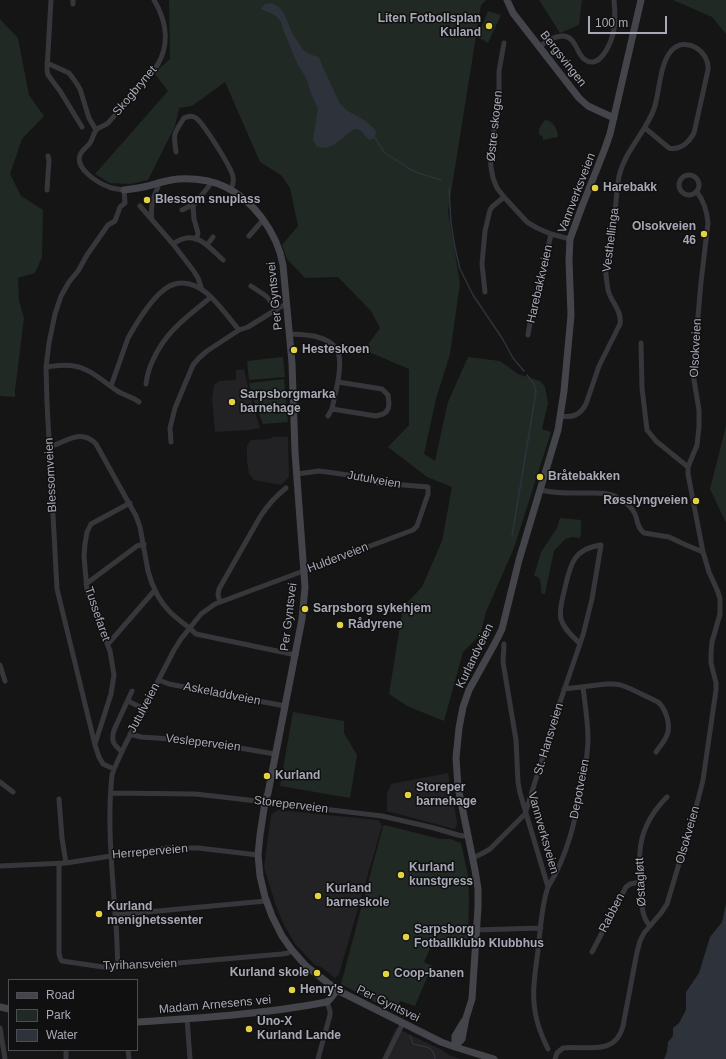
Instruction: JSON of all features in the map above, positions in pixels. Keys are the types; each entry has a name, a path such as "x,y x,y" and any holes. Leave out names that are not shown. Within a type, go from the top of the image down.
{"street":[{"path":"51,0 48,75 60,91 82,127"},
{"name":"Skogbrynet","path":"124,190 110,188 91,177 80,166 79,160 80,155 92,140 96,130 108,123 158,63 165,46 166,33 162,14 154,0"},
{"name":"Bergsvingen","path":"507,0 513,13 581,101 588,106 614,118"},
{"path":"539,47 553,38 564,36 573,41 581,56 586,61 592,62 600,59 604,54 613,34 615,20 614,0"},
{"name":"Vannverksveien","path":"540,490 561,416 571,315 569,260 570,239 604,151 614,118 641,0"},
{"name":"Østre skogen","path":"504,43 499,70 499,103 490,153 493,178 497,188 527,222 551,234 570,239"},
{"name":"Vesthellinga","path":"561,416 575,416 584,409 601,361 620,324 620,313 608,288 606,267 620,175 625,158 645,128 654,108 665,60 675,48 681,45 693,46 706,57 709,65 694,133 690,140 684,145 672,149 645,128"},
{"path":"48,63 69,72 80,89 89,118 96,130"},
{"path":"176,152 173,138 174,134 186,116 197,118 230,168 233,177 231,189"},
{"path":"46,190 49,160 48,156"},
{"name":"Per Gyntsvei","path":"124,190 148,186 164,181 187,179 214,183 231,189 244,197 263,220 276,241 282,256 290,334 295,452 305,587 304,605 296,655 265,802 258,855 260,876 266,901 277,927 292,950 306,966 336,990 455,1047 494,1059"},
{"path":"182,210 194,204 209,186"},
{"path":"152,221 151,213 153,201 158,187"},
{"name":"Blessomveien","path":"114,769 104,764 99,757 95,745 75,668 57,589 46,367 52,328 61,296 108,225 115,221 120,207 125,203 124,190"},
{"name":"Olsokveien","path":"555,1059 557,1053 563,1048 604,1047 614,1042 619,1037 623,1026 638,948 644,933 667,904 703,780 716,698 716,686 710,653 719,618 720,604 718,592 709,572 703,552 688,474 688,467 697,445 699,427 693,374 708,223 708,217 703,202 697,192"},
{"path":"485,292 482,264 490,210 504,197"},
{"path":"194,204 194,219 198,233 195,239"},
{"path":"140,206 173,244 198,278 202,290"},
{"path":"249,236 263,220"},
{"name":"Harebakkveien","path":"528,335 532,311 551,234"},
{"path":"207,245 213,237"},
{"path":"173,244 185,238 201,240 223,260"},
{"path":"111,386 132,332 156,297 166,288 176,283 187,283 202,290 210,296 239,330"},
{"path":"251,286 266,296 277,309"},
{"path":"146,384 150,366 166,337 177,325 210,296"},
{"path":"171,442 170,428 175,408 193,365 207,351 239,330 248,327 277,309 287,305"},
{"path":"290,334 320,337 334,345 338,353 338,382 332,408 328,416"},
{"path":"641,343 642,388 647,430 656,441 688,467"},
{"path":"46,367 80,367 122,394 139,402"},
{"path":"332,408 376,416 383,414 389,406 388,395 382,389 338,382"},
{"path":"49,447 65,440 84,436 91,439 96,444 130,503 138,520 144,544 148,571 155,590 167,609 196,634 296,655"},
{"name":"Jutulveien","path":"297,474 319,471 348,475 379,483 428,487"},
{"name":"Hulderveien","path":"220,602 413,530 419,521 428,494 428,487"},
{"path":"220,602 218,595 219,589 260,517 278,494 286,488"},
{"path":"540,490 558,493 604,493 615,496 625,502 634,512 639,528 642,531 669,537 686,546 703,552"},
{"name":"Kurlandveien","path":"455,1047 455,1036 466,1018 470,1008 473,992 478,889 458,788 456,749 459,728 463,707 469,690 502,629 528,526 540,490"},
{"name":"Tussefaret","path":"95,745 112,694 113,664 108,644 89,598 86,584 84,556 87,532 94,522 130,503"},
{"path":"86,584 137,546 144,544"},
{"name":"St. Hansveien","path":"473,858 490,849 525,814 564,689 580,644 592,599 601,545 586,548 574,560 568,574 561,607 561,619 566,630 580,644"},
{"path":"108,644 155,590"},
{"name":"Jutulveien","path":"118,968 116,915 109,824 112,775 130,734 174,650 197,618 205,610 220,602"},
{"name":"Vannverksveien","path":"504,644 503,662 516,740 518,782 525,814 538,850 548,887 541,928 534,989 534,1005 537,1024 548,1049"},
{"path":"0,665 5,681"},
{"name":"Askeladdveien","path":"159,680 169,684 285,706"},
{"path":"564,689 610,683 621,685 661,705 666,713 668,732 666,738 656,752"},
{"name":"Depotveien","path":"548,887 559,866 568,842 578,804 586,762 588,732 583,687"},
{"path":"122,752 113,742 113,736 132,691"},
{"path":"128,702 144,708"},
{"name":"Vesleperveien","path":"130,734 141,737 198,741 275,754"},
{"path":"0,782 12,792"},
{"name":"Storeperveien","path":"111,793 194,794 265,802 382,816 458,835 468,835"},
{"name":"Østagløtt","path":"650,926 643,915 638,858 643,834 648,821 655,810 668,797"},
{"path":"59,799 62,838 66,863"},
{"name":"Herreperveien","path":"0,866 59,864 167,848 217,850 258,855"},
{"name":"Tyrihansveien","path":"59,864 59,950 61,960 77,964 118,968 282,954 292,950"},
{"name":"Rabben","path":"592,952 626,887 630,884 640,882"},
{"path":"116,915 266,901"},
{"path":"476,930 541,928"},
{"path":"318,1059 330,1016 327,1002 336,990"},
{"name":"Madam Arnesens vei","path":"138,1022 259,1013 327,1002"},
{"path":"187,1018 190,1059"},
{"path":"385,1059 403,1023"},
{"path":"0,1028 5,1059"}],"shaded area":[{"name":"Sarpsborgmarka barnehage","path":"244,369 260,428 215,432 212,399 214,385 219,381 236,380 236,370"},
{"path":"273,437 288,437 289,477 281,485 254,480 249,474 247,446 251,440 270,439"},
{"path":"448,773 457,822 456,828 454,829 387,811 387,794 391,784"},
{"name":"Kurland barneskole","path":"278,810 378,820 382,826 339,974 335,978 321,967 315,965 295,944 283,923 275,903 264,867 271,815"},
{"path":"396,1028 442,1050 449,1055 460,1059 382,1059"}],"green space":[{"path":"169,0 486,0 481,5 448,211 460,283 450,354 436,399 424,454 435,461 448,402 468,357 500,361 518,374 540,381 545,387 548,403 542,429 551,432 514,548 486,612 480,635 463,652 444,721 407,706 389,694 403,607 422,587 442,541 452,487 427,477 388,447 409,425 409,369 364,350 380,328 371,311 338,277 305,278 287,259 282,245 298,226 290,188 281,175 260,162 225,82 192,106 179,108 175,126 148,180 130,184 110,183 95,174 168,91 154,73 170,59"},
{"path":"539,0 582,0 579,25 560,33"},
{"path":"673,0 726,0 726,34 712,17"},
{"name":"Liten Fotbollsplan Kuland","path":"488,11 501,15 488,43 477,37"},
{"path":"0,19 18,38 29,95 44,116 22,139 10,174 21,196 43,210 42,257 35,273 18,278 19,301 24,318 15,397 0,396"},
{"path":"545,120 548,120 554,126 558,137 543,140 543,137 539,134 539,130 540,126"},
{"path":"283,357 285,377 249,380 247,361"},
{"path":"284,379 288,422 263,424 252,396 249,383"},
{"path":"726,426 726,523 710,489"},
{"path":"560,518 581,520 581,534 580,538 573,537 565,539 554,551 545,594 542,594 539,579 538,577 534,576 541,552 557,528"},
{"path":"293,712 344,721 344,733 357,755 350,798 280,786"},
{"path":"385,825 440,839 450,839 461,843 468,875 468,940 463,947 434,940 424,962 432,966 415,1006 400,1001 395,1013 341,984 383,826"}],"water":[{"path":"271,3 279,7 284,13 292,33 303,50 309,54 319,57 339,102 346,110 366,121 376,131 375,138 369,140 360,130 354,129 332,146 325,148 317,147 313,140 318,108 307,80 297,63 281,22 276,16 261,9 265,4"},
{"path":"726,904 726,1059 664,1059 667,1052 668,1042 673,1036 673,1028 679,1023 686,1010 686,992 699,973 710,937 722,922"}],"waterway":[{"path":"375,138 384,152 408,168 418,173 441,180"},
{"path":"449,188 451,223 460,269 473,295 502,338 513,358 524,371"},
{"path":"512,536 536,392 534,384 527,375"},
{"path":"410,1036 413,1044 430,1049 434,1054 435,1059"}],"place":[{"name":"Liten Fotbollsplan Kuland","path":"489,26"},
{"name":"Harebakk","path":"595,188"},
{"name":"Blessom snuplass","path":"147,200"},
{"name":"Olsokveien 46","path":"704,234"},
{"name":"Hesteskoen","path":"294,350"},
{"name":"Sarpsborgmarka barnehage","path":"232,402"},
{"name":"Bråtebakken","path":"540,477"},
{"name":"Røsslyngveien","path":"696,501"},
{"name":"Sarpsborg sykehjem","path":"305,609"},
{"name":"Rådyrene","path":"340,625"},
{"name":"Kurland","path":"267,776"},
{"name":"Storeper barnehage","path":"408,795"},
{"name":"Kurland kunstgress","path":"401,875"},
{"name":"Kurland barneskole","path":"318,896"},
{"name":"Kurland menighetssenter","path":"99,914"},
{"name":"Sarpsborg Fotballklubb Klubbhus","path":"406,937"},
{"name":"Kurland skole","path":"317,973"},
{"name":"Coop-banen","path":"386,974"},
{"name":"Henry's","path":"292,990"},
{"name":"Uno-X Kurland Lande","path":"249,1029"}]}
